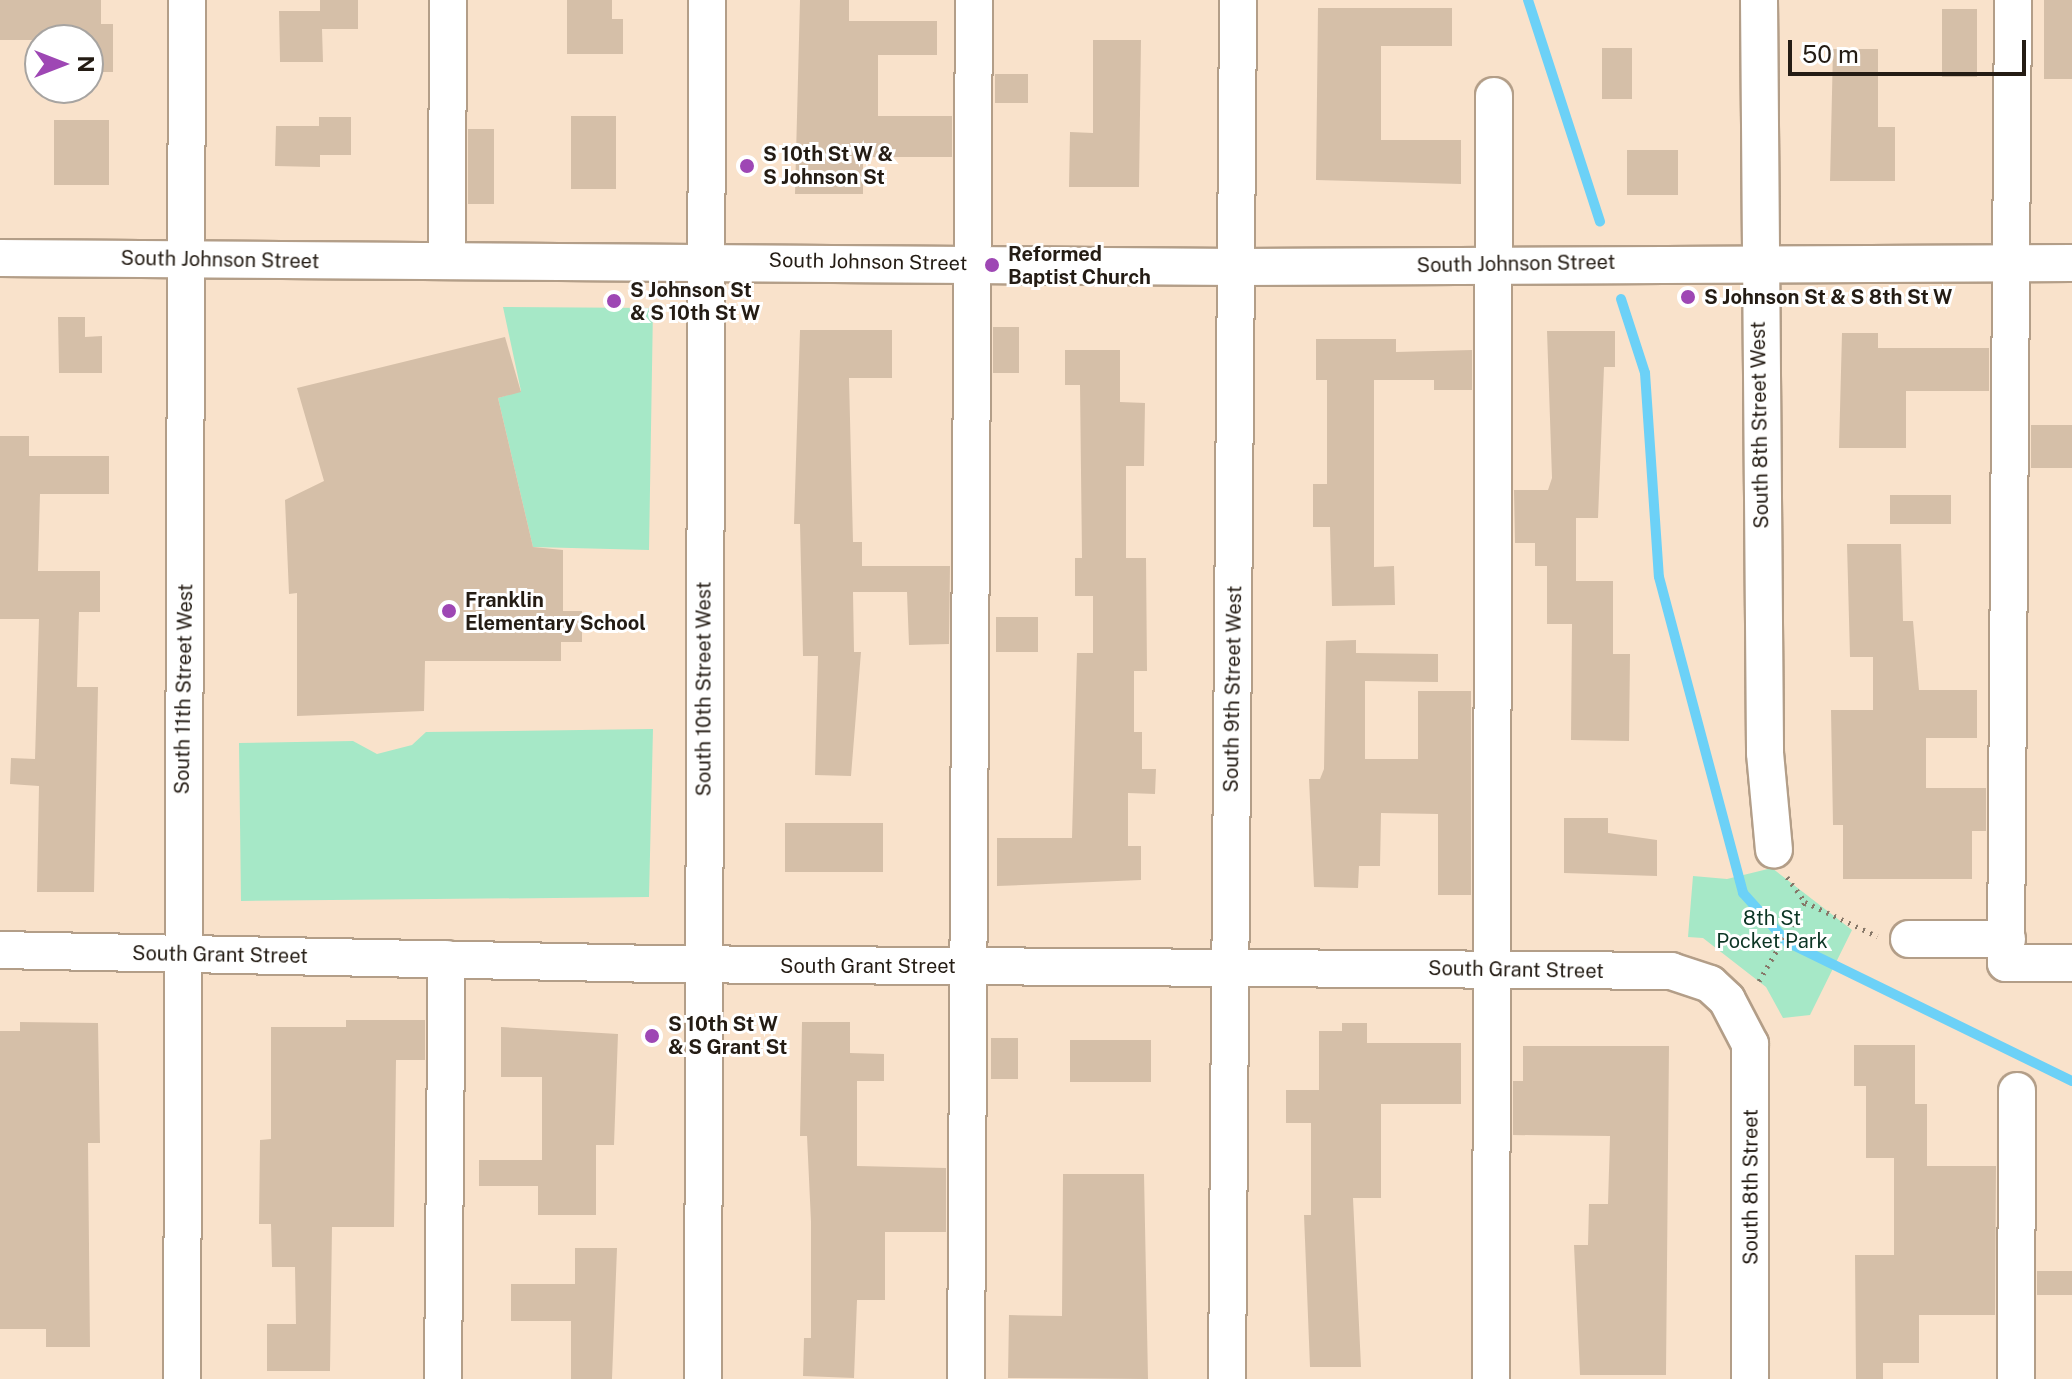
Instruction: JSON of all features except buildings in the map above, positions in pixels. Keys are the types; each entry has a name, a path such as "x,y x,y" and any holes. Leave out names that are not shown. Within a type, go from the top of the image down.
{"street":[{"name":"South 11th Street West","path":"182,1379 187,0"},
{"path":"447,261 448,0"},
{"name":"South 10th Street West","path":"703,1379 707,0"},
{"path":"966,1379 974,0"},
{"name":"South 9th Street West","path":"1227,1379 1238,0"},
{"name":"South 8th Street West","path":"1759,0 1757,262 1765,753 1774,850"},
{"path":"2006,951 2014,264 2013,0"},
{"path":"1491,1379 1497,264 1494,96"},
{"name":"South Johnson Street","path":"0,258 188,262 705,259 1238,267 1757,262 2072,263"},
{"path":"1909,939 2072,963"},
{"name":"South Grant Street","path":"0,950 703,964 1671,971 1710,984 1727,1000"},
{"path":"443,1379 447,959"},
{"name":"South 8th Street","path":"1727,1000 1750,1044 1750,1379"},
{"path":"2016,1379 2017,1091"}],"path":[{"path":"1774,850 1805,902 1883,939 1909,939"},
{"path":"1759,981 1805,902"}],"green space":[{"path":"503,307 653,308 649,550 533,547 498,398 521,391"},
{"path":"653,729 649,897 241,901 239,743 353,741 377,754 412,745 426,732"},
{"name":"8th St Pocket Park","path":"1772,868 1852,930 1810,1015 1783,1018 1766,987 1703,938 1688,937 1693,876 1727,879"}],"waterway":[{"path":"1528,0 1600,222"},
{"path":"1621,299 1645,373 1659,577 1743,893 1787,942 2072,1081"}],"place":[{"name":"S 10th St W & S Johnson St","path":"747,166"},
{"name":"Reformed Baptist Church","path":"992,265"},
{"name":"S Johnson St & S 8th St W","path":"1688,297"},
{"name":"S Johnson St & S 10th St W","path":"614,301"},
{"name":"Franklin Elementary School","path":"449,611"},
{"name":"S 10th St W & S Grant St","path":"652,1036"}]}
